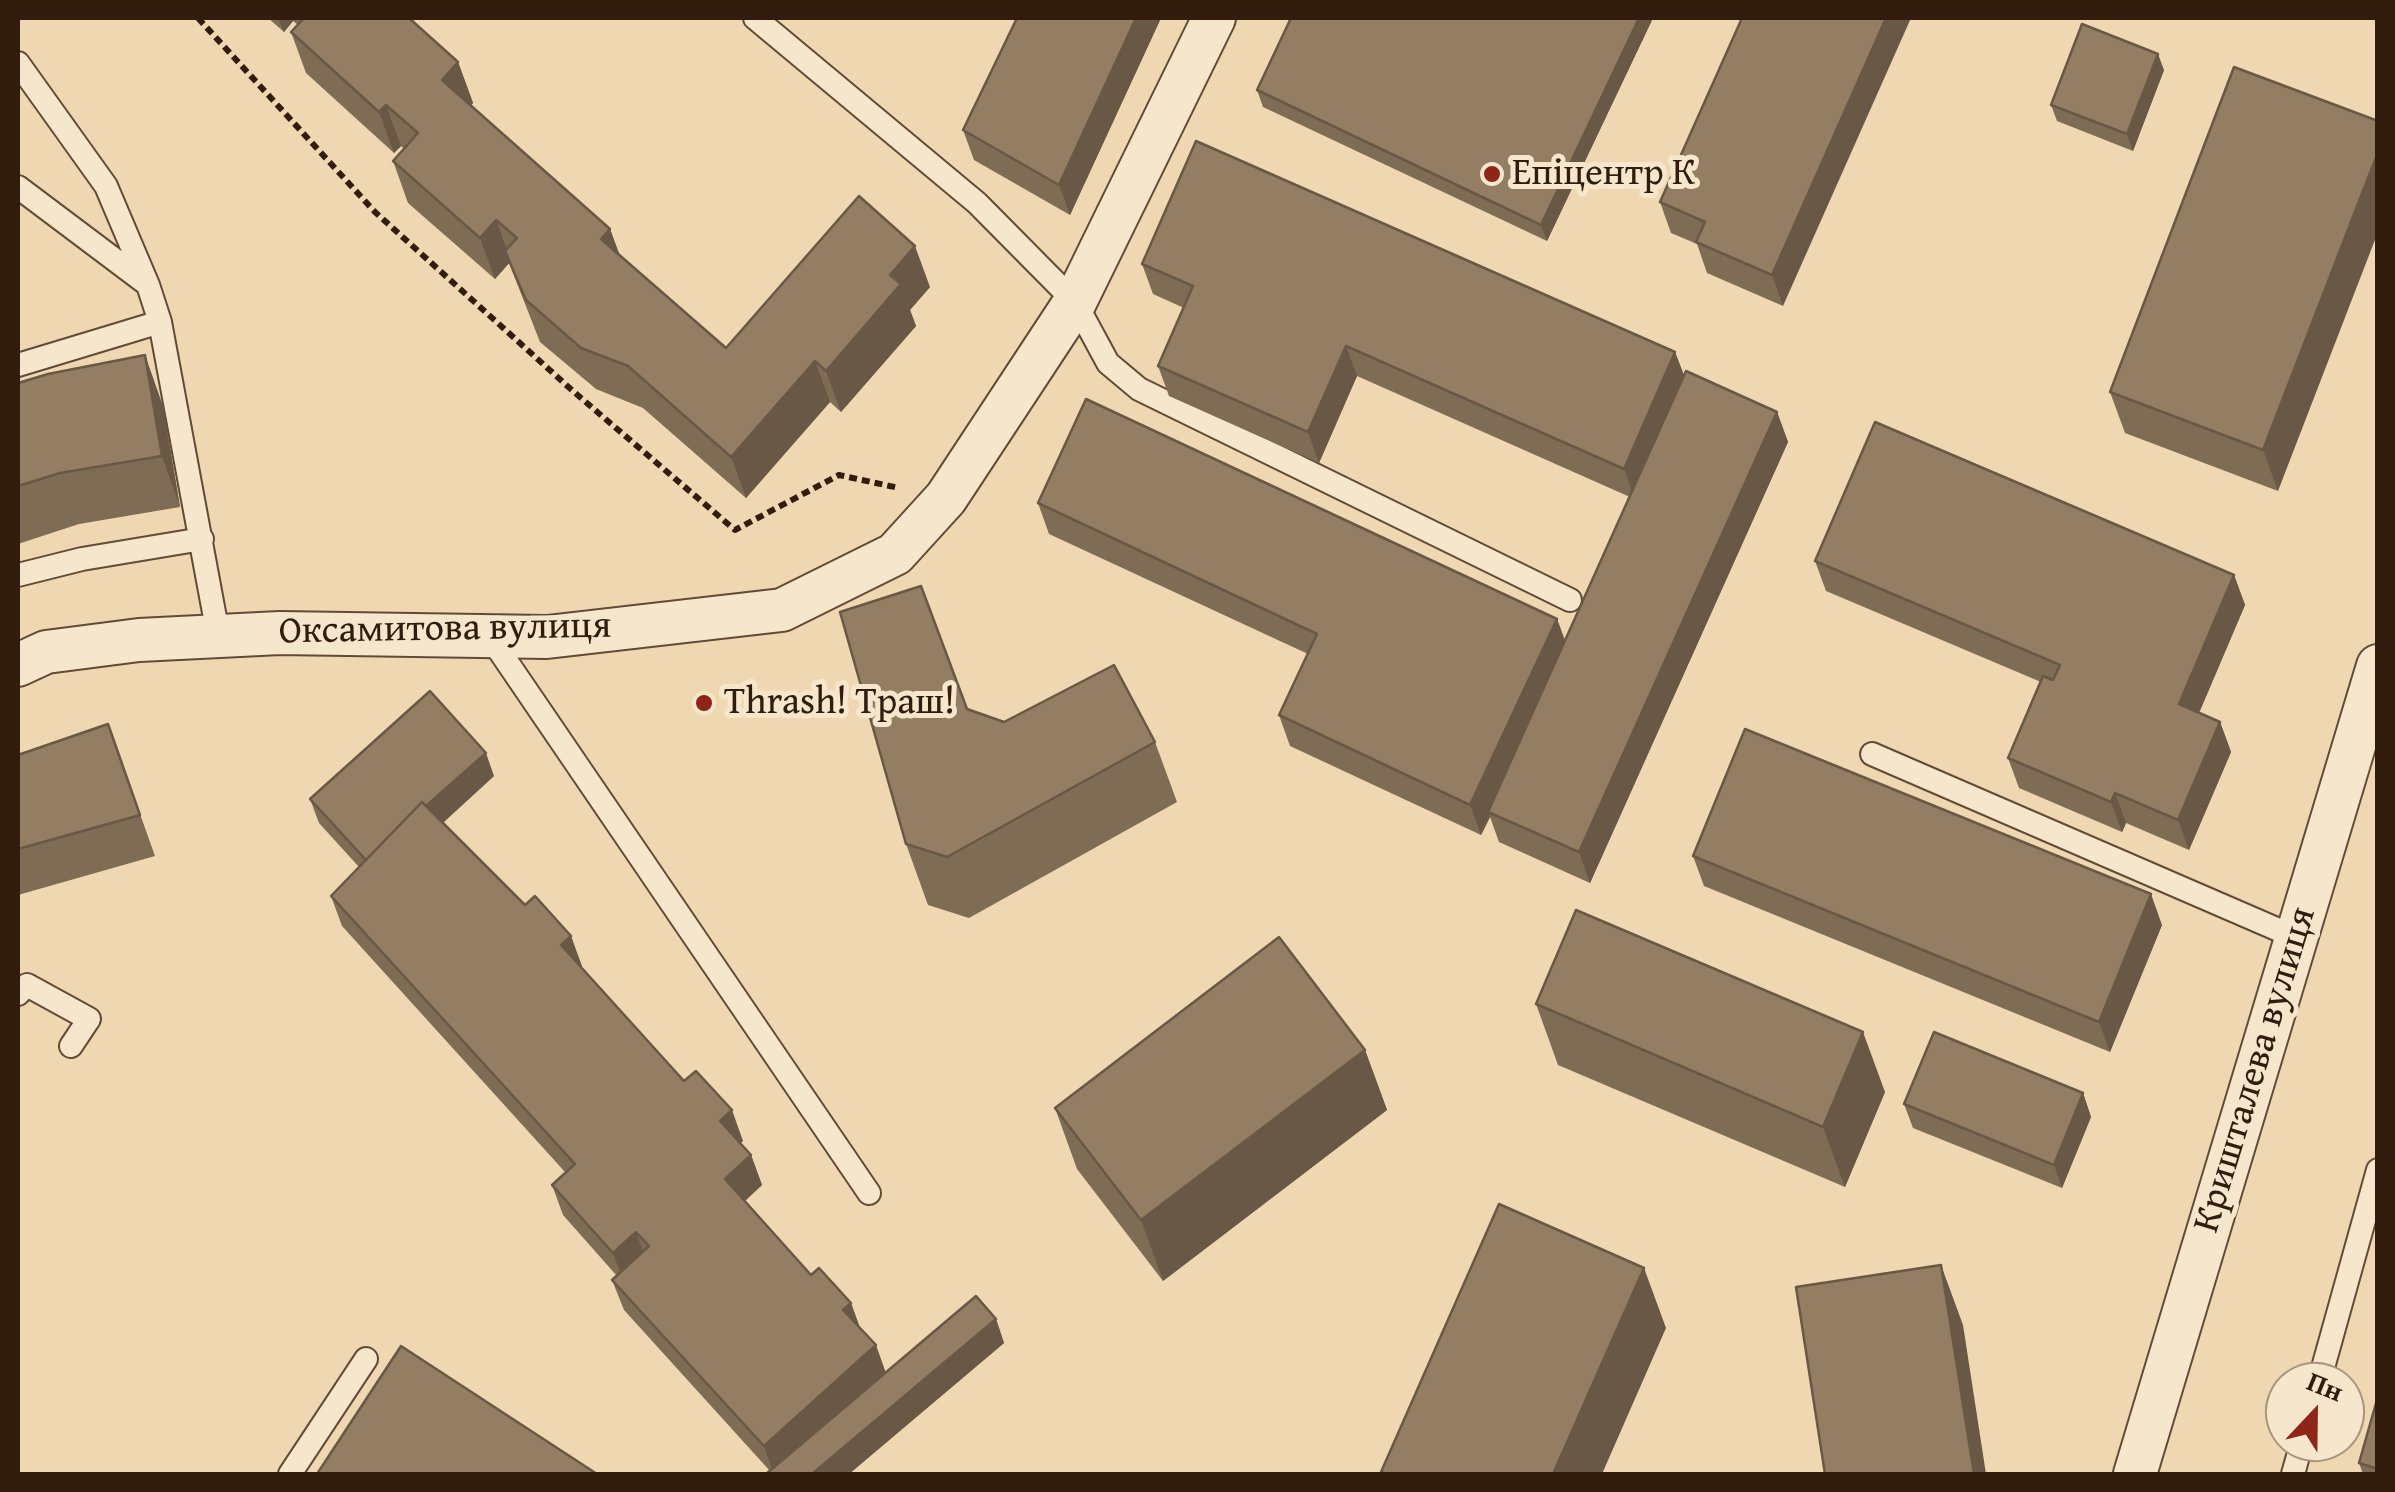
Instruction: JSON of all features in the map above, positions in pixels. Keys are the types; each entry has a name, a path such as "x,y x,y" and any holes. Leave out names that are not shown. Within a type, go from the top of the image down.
{"street":[{"name":"Оксамитова вулиця","path":"18,665 46,652 218,634 547,637 782,610 894,554 946,498 1075,302 1214,18"},
{"name":"Кришталева вулиця","path":"2135,1474 2376,678"}],"lane":[{"path":"755,18 977,202 1075,302 1108,364 1139,389 1570,600"},
{"path":"18,63 106,186 148,285 160,322 218,634"},
{"path":"18,186 148,285"},
{"path":"18,366 160,322"},
{"path":"18,576 82,559 202,540"},
{"path":"490,637 869,1194"},
{"path":"1872,754 2296,937"},
{"path":"18,994 26,984 89,1019 71,1046"},
{"path":"2325,1362 2378,1170"},
{"path":"290,1474 366,1359"}],"path":[{"path":"198,18 375,212 574,392 735,530 839,474 946,498"}],"building":[{"path":"304,18 409,18 458,62 442,80 610,229 601,239 726,348 859,196 915,246 890,275 901,284 826,371 815,361 731,457 628,366 581,348 526,300 505,251 517,238 496,220 480,238 393,161 418,133 386,105 379,112 291,32"},
{"path":"1017,18 1136,18 1059,185 963,130"},
{"name":"Епіцентр К","path":"1291,18 1639,18 1541,225 1257,90"},
{"path":"1742,18 1886,18 1772,275 1696,242 1705,222 1660,202"},
{"path":"2082,24 2158,54 2127,134 2051,105"},
{"path":"2234,67 2378,121 2378,152 2263,450 2110,392"},
{"path":"1196,141 1675,352 1624,469 1346,346 1308,432 1158,366 1193,286 1142,264"},
{"path":"145,355 162,456 60,473 18,486 18,383"},
{"path":"1686,371 1777,412 1579,852 1488,812"},
{"path":"1086,399 1557,619 1470,805 1279,715 1317,634 1038,503"},
{"path":"1875,422 2234,575 2179,704 2220,722 2178,820 2115,793 2111,802 2008,758 2043,676 2053,680 2060,665 1815,561"},
{"path":"921,586 967,709 1004,722 1114,665 1155,742 947,857 906,844 840,612"},
{"path":"430,691 486,753 426,806 422,802 366,860 310,799"},
{"path":"108,724 140,815 18,849 18,755"},
{"path":"1745,729 2151,894 2099,1022 1693,856"},
{"path":"422,802 525,905 535,896 571,936 561,945 684,1081 696,1071 732,1110 720,1121 751,1155 725,1179 811,1275 819,1268 851,1303 843,1310 876,1345 764,1446 612,1280 649,1246 636,1232 613,1253 552,1185 575,1164 331,896"},
{"path":"1576,910 1863,1032 1823,1127 1536,1004"},
{"path":"1279,937 1365,1050 1141,1220 1055,1108"},
{"path":"1934,1032 2083,1093 2054,1165 1904,1104"},
{"path":"1499,1204 1644,1268 1553,1474 1381,1472"},
{"path":"1941,1265 1974,1474 1825,1474 1796,1287"},
{"path":"976,1296 996,1319 812,1474 766,1474"},
{"path":"401,1346 597,1474 317,1474"},
{"path":"2378,1396 2378,1469 2359,1463 2365,1462 2365,1442"}],"place":[{"name":"Епіцентр К","path":"1492,174"},
{"name":"Thrash! Траш!","path":"704,703"}]}
